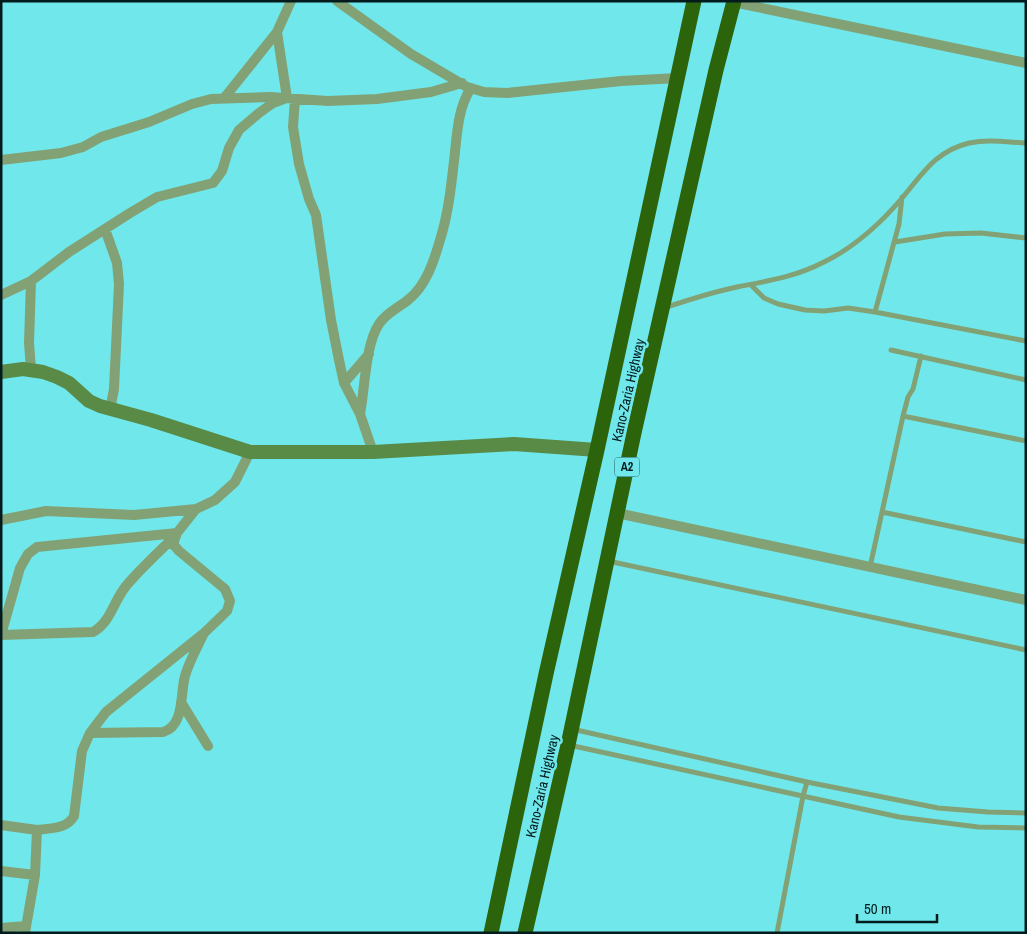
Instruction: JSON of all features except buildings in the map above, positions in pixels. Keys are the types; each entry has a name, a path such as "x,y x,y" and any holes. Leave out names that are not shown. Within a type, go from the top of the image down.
{"highway":[{"name":"Kano-Zaria Highway","path":"492,933 546,674 597,450 694,1"},
{"name":"Kano-Zaria Highway","path":"525,933 572,729 617,513 716,70 733,2"}],"street":[{"path":"225,97 277,32 291,1"},
{"path":"337,1 411,54 467,86 484,92 507,93 621,81 678,78"},
{"path":"733,2 1026,63"},
{"path":"277,32 291,99 299,164 309,199 316,215 331,320 344,382 360,414 373,452"},
{"path":"1,160 61,153 83,147 101,137 149,122 211,98 328,101 377,99 467,86"},
{"path":"360,414 374,334 379,324 387,315 410,299 426,278 431,266 445,220 457,131 467,86"},
{"path":"1,295 30,281 69,252 130,212 157,197 213,183 222,172 229,148 240,130 258,113 274,104 291,99"},
{"path":"105,229 117,263 119,284 114,388 110,410"},
{"path":"30,281 29,343 31,369"},
{"path":"344,382 356,366 369,354"},
{"path":"1,372 15,369 31,369 57,377 69,383 89,401 110,410 151,420 250,452 373,452 514,444 597,450"},
{"path":"1,520 46,511 134,515 196,509 215,500 235,482 250,452"},
{"path":"178,533 37,547 28,554 20,568 1,635 92,632 101,627 127,586 178,533 196,509"},
{"path":"617,513 1026,600"},
{"path":"1,825 37,830 65,826 70,822 74,816 82,751 90,734 106,712 203,634 227,611 230,601 225,589 179,551 174,544 178,533"},
{"path":"90,734 169,730 176,723 179,716 186,674 203,634"},
{"path":"181,702 208,746"},
{"path":"1,928 25,929 35,875 37,830"},
{"path":"1,872 35,875"}],"lane":[{"path":"664,308 736,287 789,277 824,262 856,244 902,197 920,174 945,152 969,143 992,140 1026,143"},
{"path":"876,312 900,224 902,197"},
{"path":"894,242 945,234 981,233 1026,238"},
{"path":"751,285 764,298 778,304 805,310 824,311 848,308 1026,341"},
{"path":"891,350 1026,380"},
{"path":"870,567 903,416 908,397 913,389 921,356"},
{"path":"903,416 1026,441"},
{"path":"882,512 1026,542"},
{"path":"607,561 1026,650"},
{"path":"572,729 807,782 938,808 980,812 1026,813"},
{"path":"568,745 920,820 978,827 1026,828"},
{"path":"777,933 807,782"}]}
